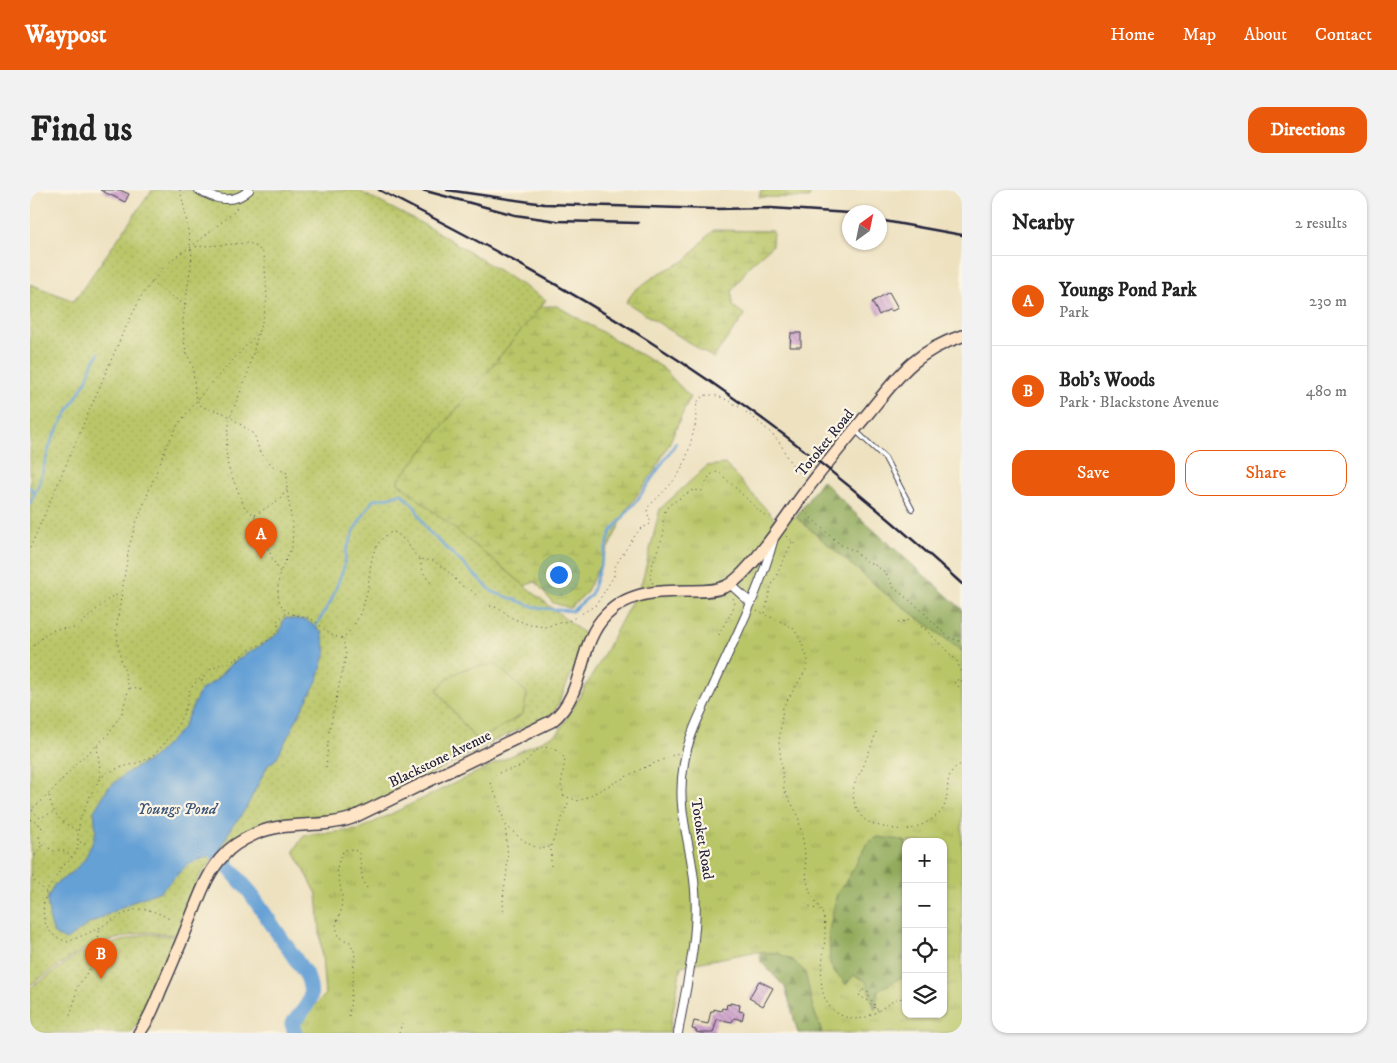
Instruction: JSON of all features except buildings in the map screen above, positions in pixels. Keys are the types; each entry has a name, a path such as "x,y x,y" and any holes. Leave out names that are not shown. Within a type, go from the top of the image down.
{"main road":[{"name":"Totoket Road","path":"777,530 809,486 897,378 915,360 938,345 962,336"},
{"path":"726,586 746,570 777,530"},
{"name":"Blackstone Avenue","path":"139,1033 158,997 199,898 221,858 242,840 269,829 285,826 337,823 352,818 540,727 559,715 568,704 574,692 592,638 601,620 612,608 626,600 644,594 666,591 703,591 726,586"}],"street":[{"path":"199,190 217,199 238,198 249,190"},
{"name":"Totoket Road","path":"678,1033 696,906 695,888 684,832 680,792 684,760 699,717 753,606 777,530"},
{"path":"726,586 753,606"}],"lane":[{"path":"854,430 886,458 912,509"}],"path":[{"path":"180,190 186,211 192,257 183,320 184,340 186,352 193,367 197,400 207,409 222,412 254,434 260,452 274,467 287,473 287,490 293,529 292,547 280,572 278,594 280,602 287,611 315,622 332,636 342,638 348,634 359,614 368,589 372,556 378,545 392,532 398,533 416,556 434,561 451,574 460,585 471,590 486,605 499,608 512,618 530,625 546,627 571,620 596,605 614,576 614,570 632,540 639,530 646,528 650,523 647,512 648,507 670,485 682,468 695,428 696,404 700,398 708,395 717,395 732,403 765,426 781,444 792,464 809,486"},
{"path":"30,548 134,309 152,282 176,256 191,247 233,213 238,206 238,198"},
{"path":"191,247 248,244 254,245 264,254 267,297 264,316 248,373 230,417 226,449 228,467 245,508 254,515 280,572"},
{"path":"152,282 185,305"},
{"path":"53,812 40,818 31,810 107,736 122,713 130,688 116,642 120,596 129,547 167,445 179,423 197,400 258,333"},
{"path":"658,586 651,582 650,575 657,548 664,533 662,518 668,505 694,490 702,491 710,475 716,472 727,478 777,530 800,550"},
{"path":"254,515 280,500 287,490"},
{"path":"796,504 841,544 886,573 893,587 920,609 944,634 962,642"},
{"path":"765,614 770,589 792,542"},
{"path":"420,558 421,566 432,584"},
{"path":"719,635 724,623 735,608 735,601 726,586"},
{"path":"30,649 47,633 56,629 76,628 115,595 120,596"},
{"path":"753,606 793,628 808,659 806,670 783,706 779,742 784,790 798,815 804,846 807,881 810,892 824,919 825,934 822,963 824,998 830,1008 849,1018 860,1018 879,1012 883,1007 902,999"},
{"path":"101,777 147,760 175,731 189,702 188,693 194,684 201,678 202,681 208,671 221,664 230,663 276,634 279,629 276,622 287,611"},
{"path":"898,623 910,620 924,629 957,661 962,675"},
{"path":"326,767 329,731 346,655 342,638"},
{"path":"962,680 959,679 954,682 959,688 962,687"},
{"path":"130,688 143,690"},
{"path":"876,732 855,783 853,793 856,806 863,819 876,824 900,830 911,829 922,825 940,813 947,796 949,776 953,768 962,764"},
{"path":"97,746 101,777 84,810 78,832 79,842 73,858 61,867 58,876 46,892 42,915 47,929 58,939 68,942 131,910 140,909 162,915 173,921"},
{"path":"504,911 502,899 507,870 505,824 499,801 490,783 492,777 498,772 512,770 522,765 536,750 543,746 552,748 561,753 565,759 561,778 564,796 579,801 598,793 639,770 679,753"},
{"path":"48,795 53,812 63,822 78,832"},
{"path":"551,866 551,845 569,801"},
{"path":"35,823 38,816"},
{"path":"30,819 42,826 39,836 41,846 36,855 30,857"},
{"path":"505,824 527,842 540,849 546,849 551,845"},
{"path":"79,842 89,845"},
{"path":"41,846 47,844 54,851 66,852 73,858"},
{"path":"350,1016 355,953 350,942 338,937 336,925 341,911 342,895 337,869 344,850 353,849 359,853 363,882 369,891"},
{"path":"30,872 35,882 46,892"},
{"path":"805,904 822,912"},
{"path":"70,1014 75,1000 76,989 96,959 100,927"},
{"path":"863,990 868,991 879,1012 866,998 860,997 860,993 863,990"},
{"path":"399,1033 402,1023"}],"green space":[{"path":"152,190 357,190 434,230 546,300 397,482 588,637 554,713 494,741 347,817 260,823 235,838 221,850 199,877 178,935 145,932 100,943 79,952 30,985 30,284 74,301"},
{"path":"761,190 811,190 809,198 759,197"},
{"path":"713,230 773,231 772,246 750,265 732,291 733,306 745,315 713,358 626,302 635,290 658,274 686,260"},
{"path":"557,306 662,367 690,397 669,444 655,470 628,508 586,593 570,608 553,603 536,582 500,593 376,485 513,307"},
{"path":"725,464 777,521 796,517 881,590 962,651 962,1033 822,1033 813,1008 778,953 753,952 681,966 669,1033 294,1033 295,1025 325,995 317,894 294,851 304,835 358,830 558,733 597,667 642,582 660,509 707,466"},
{"path":"822,480 859,517 962,609 962,651 881,590 796,517"},
{"path":"497,665 527,693 523,714 482,738 474,738 437,690 450,677 464,670 478,666"},
{"path":"878,837 902,840 902,977 878,990 875,1010 866,981 854,975 846,985 834,972 830,963 829,931 837,893 850,875 867,843"},
{"path":"145,934 173,936 175,940 148,1008 131,1033 30,1033 30,988 79,954"},
{"path":"760,952 778,953 794,961 805,972 813,1008 822,1033 798,1033 785,987 761,962"}],"water":[{"name":"Youngs Pond","path":"284,618 306,620 322,632 326,652 318,679 276,759 268,765 247,806 232,826 220,850 214,857 209,856 187,865 161,891 136,900 89,924 66,940 54,934 47,900 54,885 73,872 84,860 96,831 94,811 108,788 129,771 152,759 182,729 200,691 216,680 227,668 243,656 280,632"}],"waterway":[{"path":"30,504 38,486 52,439 87,379 91,366 99,353"},
{"path":"314,629 331,601 344,567 346,551 356,527 373,500 401,493 415,507 426,529 493,592 538,608 572,611 591,595 611,532 638,499 676,443"},
{"path":"30,487 35,493"},
{"path":"217,854 249,891 307,976 310,984 310,997 306,1007 292,1024 295,1033"}],"railway":[{"path":"379,190 550,281 691,368 732,396 850,487 962,584"},
{"path":"422,190 515,215 557,221 638,223"},
{"path":"447,190 544,204 715,209 771,208 842,213"},
{"path":"887,221 962,235"}],"place":[{"name":"Youngs Pond Park","path":"261,559"},
{"name":"Bob's Woods","path":"101,979"}]}
